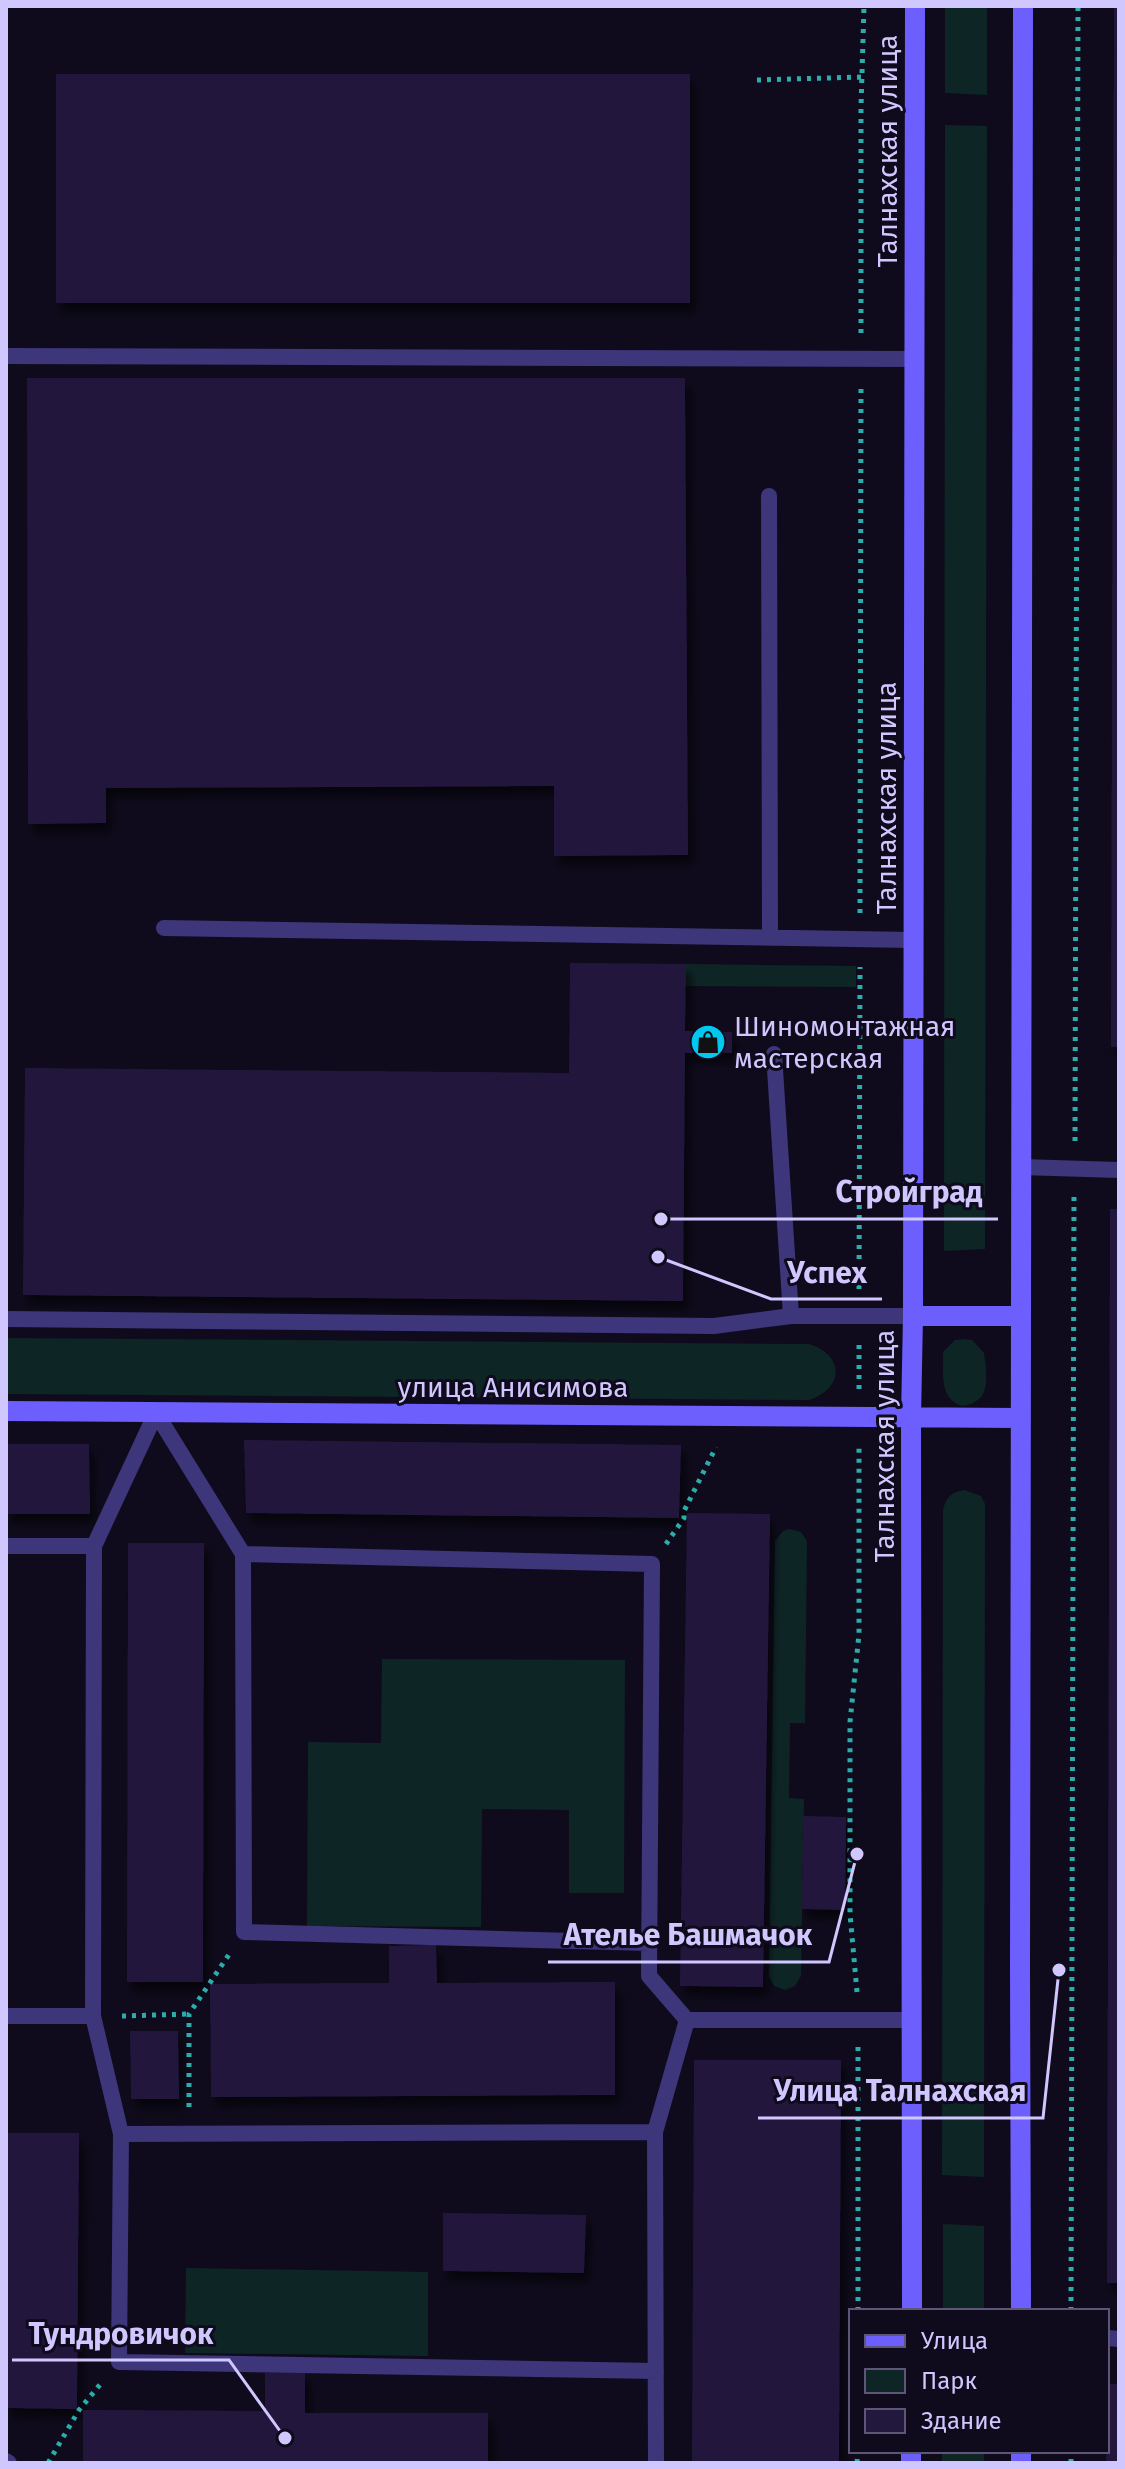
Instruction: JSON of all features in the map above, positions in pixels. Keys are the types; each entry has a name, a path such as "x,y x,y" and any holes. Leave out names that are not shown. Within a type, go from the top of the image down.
{"street":[{"name":"Талнахская улица","path":"912,2309 915,6"},
{"path":"1021,2309 1023,6"},
{"path":"913,1316 1021,1316"},
{"name":"улица Анисимова","path":"6,1411 1021,1418"}],"lane":[{"path":"6,356 914,359"},
{"path":"769,496 770,937"},
{"path":"164,928 913,940"},
{"path":"774,1054 791,1316"},
{"path":"1021,1167 1119,1170"},
{"path":"6,1319 714,1326 791,1316 913,1316"},
{"path":"156,1413 94,1546 93,2016 121,2134 119,2362 656,2371"},
{"path":"156,1413 243,1554 244,1932 650,1943"},
{"path":"6,1546 94,1546"},
{"path":"243,1554 652,1564 649,1976 687,2020 913,2020"},
{"path":"6,2016 93,2016"},
{"path":"656,2463 655,2132 687,2020"},
{"path":"121,2134 655,2132"}],"path":[{"path":"858,2309 858,2020 850,1914 850,1722 859,1634 864,6"},
{"path":"757,80 862,77"},
{"path":"684,1518 684,1511 732,1416"},
{"path":"189,2134 189,2014 244,1932"},
{"path":"93,2016 189,2014"},
{"path":"48,2463 79,2410 119,2362"}],"green space":[{"path":"945,6 987,6 987,95 945,93"},
{"path":"945,125 987,126 985,1249 944,1251"},
{"path":"686,964 856,966 856,987 685,986"},
{"path":"6,1338 809,1344 829,1356 836,1372 829,1388 809,1400 6,1394"},
{"path":"955,1340 972,1340 984,1353 986,1379 979,1399 962,1406 954,1402 946,1391 943,1352"},
{"path":"964,1490 981,1496 985,1504 984,2177 942,2175 943,1511 950,1496"},
{"path":"789,1529 801,1532 807,1541 805,1723 790,1723 789,1798 804,1799 801,1976 795,1986 785,1990 774,1986 769,1976 775,1541"},
{"path":"382,1659 625,1660 624,1893 569,1893 569,1810 482,1809 481,1927 307,1926 308,1742 381,1743"},
{"path":"943,2224 984,2226 984,2309 943,2309"},
{"path":"186,2268 428,2272 428,2356 185,2353"},
{"path":"942,2453 984,2453 984,2463 942,2463"}],"building":[{"path":"1114,6 1119,6 1119,1047 1111,1047"},
{"path":"56,74 690,74 690,303 56,303"},
{"path":"27,378 685,378 688,855 554,856 554,786 106,788 106,823 28,824"},
{"path":"570,963 686,964 685,1031 732,1032 732,1053 685,1053 683,1301 23,1295 25,1068 569,1073"},
{"path":"1110,1209 1119,1209 1119,2283 1107,2283"},
{"path":"244,1440 681,1445 679,1518 246,1513"},
{"path":"6,1444 89,1444 90,1514 6,1514"},
{"path":"687,1513 770,1514 763,1987 680,1986"},
{"path":"128,1543 204,1543 203,1982 127,1982"},
{"path":"803,1816 846,1817 845,1910 802,1909"},
{"path":"436,1945 437,1983 615,1982 615,2095 211,2097 210,1984 389,1983 389,1946"},
{"path":"130,2031 178,2031 179,2099 131,2099"},
{"path":"694,2060 841,2060 839,2463 692,2463"},
{"path":"6,2133 79,2133 77,2409 6,2408"},
{"path":"443,2213 586,2215 584,2273 443,2271"},
{"path":"265,2373 305,2373 305,2413 488,2413 488,2463 83,2463 83,2410 265,2411"},
{"path":"1109,2384 1119,2384 1119,2463 1106,2463 1106,2453 1109,2453"}],"place":[{"name":"Шиномонтажная мастерская","path":"708,1042"},
{"name":"Стройград","path":"661,1219"},
{"name":"Успех","path":"658,1257"},
{"name":"Ателье Башмачок","path":"857,1854"},
{"name":"Улица Талнахская","path":"1059,1970"},
{"name":"Тундровичок","path":"285,2438"}]}
